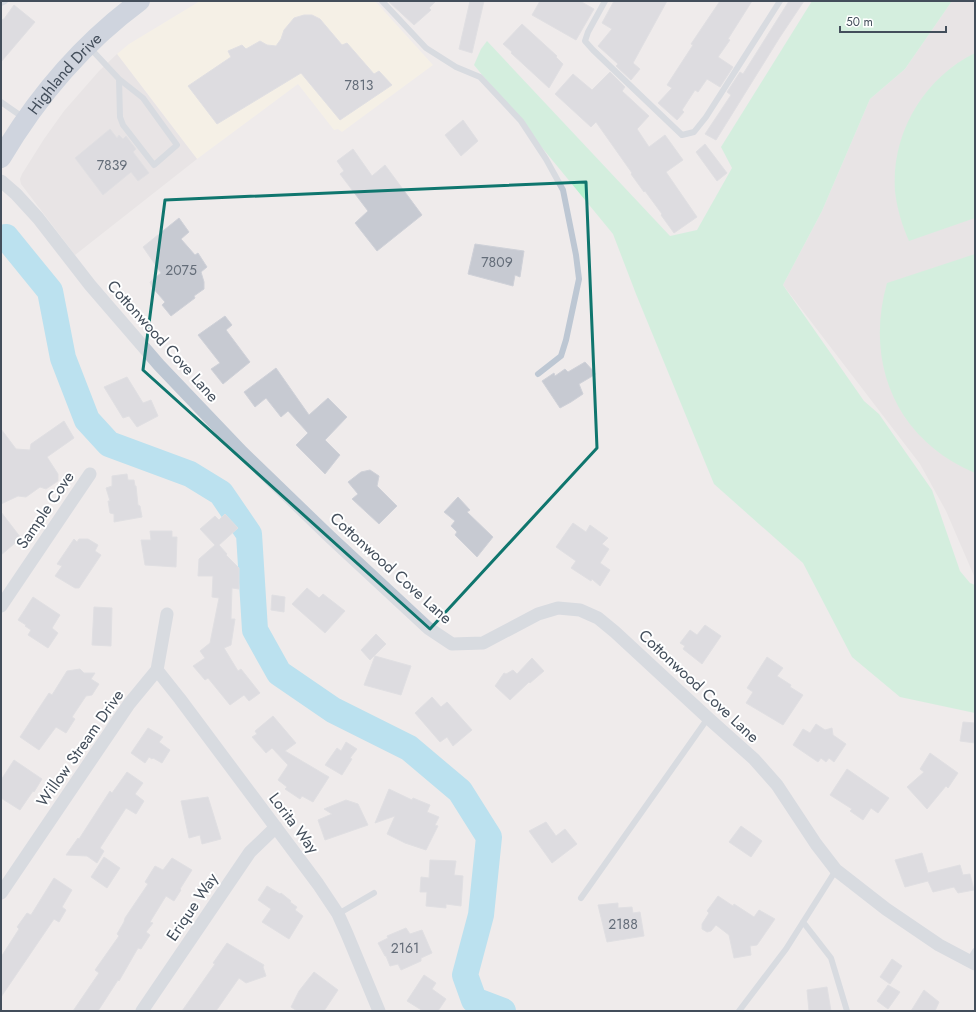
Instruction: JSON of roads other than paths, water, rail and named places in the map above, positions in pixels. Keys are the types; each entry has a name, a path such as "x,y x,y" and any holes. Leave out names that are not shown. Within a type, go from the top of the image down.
{"main road":[{"name":"Highland Drive","path":"1,158 26,119 55,81 88,45 140,1"}],"street":[{"name":"Cottonwood Cove Lane","path":"1,181 16,194 38,218 90,285 159,366 242,452 428,628 452,644 483,643 538,614 558,608 580,610 598,618 754,759 777,785 816,844 836,870 886,910 939,945 973,959"},
{"name":"Sample Cove","path":"1,606 90,474"},
{"name":"Willow Stream Drive","path":"1,893 129,704 157,670 167,614"},
{"name":"Lorita Way","path":"157,670 276,827 338,914 379,1011"},
{"name":"Erique Way","path":"142,1011 250,852 276,827"}],"lane":[{"path":"1,3 6,1"},
{"path":"382,1 426,48 456,67 480,77 521,121 546,159 563,190 576,254 579,279 566,340 561,356 538,374"},
{"path":"605,1 588,32 585,41 682,136 694,132 706,117 780,1"},
{"path":"88,45 119,79 143,98 177,144 154,165 123,125 119,110 119,79"},
{"path":"1,102 26,119"},
{"path":"581,898 708,718"},
{"path":"739,1011 786,949 836,870"},
{"path":"338,914 374,893"},
{"path":"803,922 831,958 847,1011"}],"waterway":[{"path":"6,237 50,291 63,358 87,420 109,444 190,474 221,493 249,534 255,630 279,673 333,710 409,748 460,791 489,837 481,915 465,975 474,1000 503,1011"}]}
